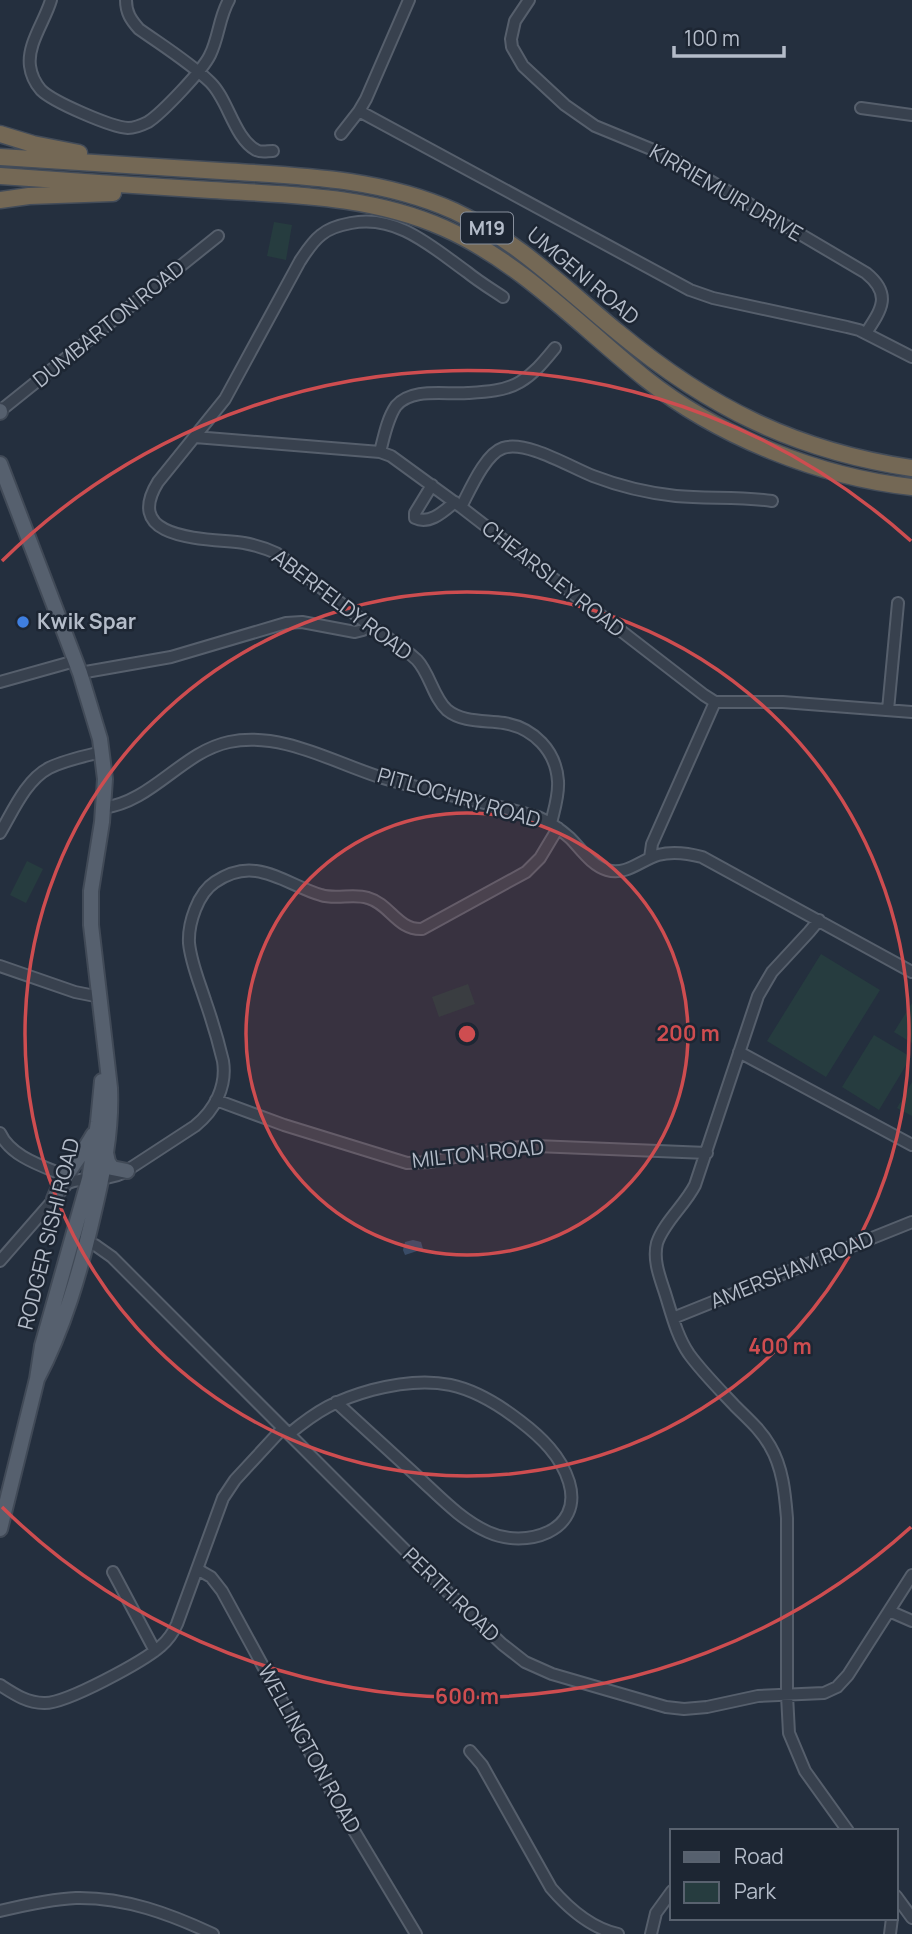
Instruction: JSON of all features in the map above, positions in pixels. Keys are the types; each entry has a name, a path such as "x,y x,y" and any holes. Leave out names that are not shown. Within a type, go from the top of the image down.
{"highway":[{"path":"0,134 74,153 274,174"},
{"name":"UMGENI ROAD","path":"0,157 274,174 359,182 412,195 456,212 524,252 679,380 725,407 769,429 827,450 858,459 912,468"},
{"name":"UMGENI ROAD","path":"0,176 318,197 358,202 404,213 470,241 512,268 648,381 710,421 758,445 811,465 867,481 912,487"},
{"path":"0,200 29,196 210,190"}],"main road":[{"name":"RODGER SISHI ROAD","path":"0,464 78,667 97,725 105,779 92,891 91,925 110,1101 106,1152 77,1219 79,1241"},
{"name":"RODGER SISHI ROAD","path":"0,1529 37,1378 42,1346 79,1241 95,1179 105,1059"},
{"path":"51,1202 98,1125"},
{"path":"106,1152 112,1168 127,1171"},
{"path":"51,1202 67,1202 74,1209 77,1219"}],"street":[{"path":"51,0 29,64 38,87 60,103 115,125 133,128 152,119 199,73 211,54 222,14 229,0"},
{"path":"126,0 127,11 139,29 209,80 250,145 262,152 272,150"},
{"path":"341,134 359,111 373,84 409,0"},
{"name":"KIRRIEMUIR DRIVE","path":"529,0 515,21 511,39 514,52 523,66 584,120 668,156 866,273 878,285 883,301 866,333"},
{"path":"861,108 912,114"},
{"path":"359,111 690,290 713,298 847,327 866,333 912,357"},
{"name":"ABERFELDY ROAD","path":"0,1261 68,1183 117,1177 202,1121 216,1100 224,1083 223,1061 189,941 191,925 202,895 212,884 240,871 264,872 324,896 367,897 405,926 422,929 526,872 540,858 554,826 558,782 555,764 543,744 531,733 514,725 466,719 450,712 442,705 426,673 416,660 275,552 246,543 166,531 154,522 149,507 154,489 225,399 300,261 326,231 347,223 369,221 394,225 432,246 503,297"},
{"name":"DUMBARTON ROAD","path":"0,411 218,236"},
{"path":"380,452 392,413 402,401 414,395 467,394 510,386 531,374 555,348"},
{"name":"CHEARSLEY ROAD","path":"195,437 380,452 399,460 715,702"},
{"path":"432,485 415,513 415,518 421,521 458,505 490,457 498,450 511,446 528,448 592,475 644,491 676,496 772,501"},
{"path":"888,710 898,603"},
{"path":"0,682 78,667 171,657 286,623 302,622 355,632 369,625"},
{"path":"650,858 652,844 715,702 783,702 912,712"},
{"name":"PITLOCHRY ROAD","path":"103,808 114,807 130,800 192,758 217,746 236,741 262,740 283,743 382,778 529,814 554,826 593,863 608,871 622,871 650,858 676,853 702,857 912,972"},
{"path":"0,833 39,774 62,763 102,752"},
{"path":"819,920 767,979 754,1005 707,1153 690,1194 663,1231 657,1244 656,1255 657,1267 673,1318 689,1354 760,1431 778,1462 785,1491 787,1518 788,1728 798,1756 813,1782 847,1829"},
{"path":"0,966 75,992 100,997"},
{"path":"739,1052 912,1145"},
{"name":"MILTON ROAD","path":"216,1100 284,1125 407,1163 431,1163 494,1149 529,1146 707,1153"},
{"path":"0,1133 5,1143 21,1156 66,1176"},
{"name":"AMERSHAM ROAD","path":"673,1318 912,1222"},
{"name":"PERTH ROAD","path":"79,1241 101,1248 112,1257 493,1636 512,1653 552,1674 675,1709 694,1709 758,1696 817,1695 837,1687 848,1675 912,1575"},
{"path":"0,1685 24,1699 41,1703 56,1702 108,1678 155,1651 173,1633 218,1508 229,1489 286,1431 315,1412 336,1402 394,1384 419,1381 450,1385 481,1396 520,1420 553,1451 569,1483 571,1496 568,1511 559,1525 544,1535 523,1539 489,1533 467,1520 442,1499 336,1402"},
{"name":"WELLINGTON ROAD","path":"197,1569 211,1577 222,1591 338,1804 416,1934"},
{"path":"113,1572 155,1651"},
{"path":"889,1611 912,1621"},
{"path":"470,1751 482,1765 551,1888 591,1924 618,1934"},
{"path":"651,1934 656,1913 670,1894"},
{"path":"0,1911 62,1899 97,1900 155,1910 214,1934"},
{"path":"898,1899 912,1917"}],"green space":[{"path":"274,222 292,225 286,260 267,256"},
{"path":"27,861 43,869 26,903 10,895"},
{"path":"821,954 880,990 826,1077 767,1041"},
{"path":"468,984 475,1004 439,1017 432,997"},
{"path":"912,1003 912,1043 894,1032"},
{"path":"874,1035 911,1057 879,1110 842,1087"},
{"path":"912,1082 912,1116 897,1108"}],"water":[{"path":"405,1242 421,1242 423,1249 405,1255"}],"place":[{"name":"Kwik Spar","path":"23,622"}]}
